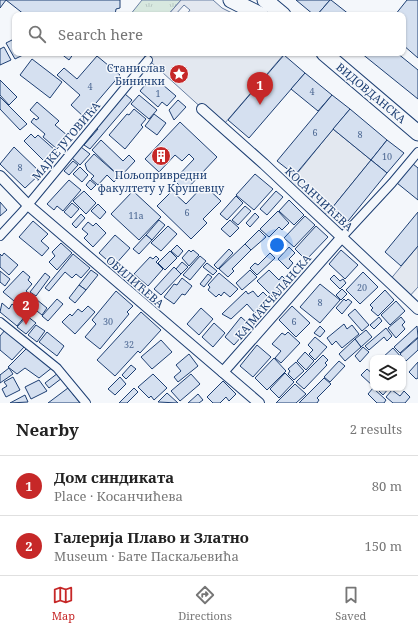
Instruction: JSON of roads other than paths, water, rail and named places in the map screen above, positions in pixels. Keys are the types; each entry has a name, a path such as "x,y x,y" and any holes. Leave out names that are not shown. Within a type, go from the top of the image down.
{"main road":[{"path":"231,0 255,12"},
{"path":"265,0 279,12"},
{"name":"ВИДОВДАНСКА","path":"328,56 418,133"}],"street":[{"name":"МАЈКЕ ЈУГОВИЋА","path":"0,236 28,205 148,60"},
{"name":"КОСАНЧИЋЕВА","path":"202,109 417,306"},
{"path":"342,237 392,183 418,152"},
{"name":"ОБИЛИЋЕВА","path":"0,176 28,205 259,403"},
{"name":"КАЈМАКЧАЛАНСКА","path":"223,372 342,237"},
{"path":"0,322 57,368 86,403"}],"place":[{"name":"Станислав Бинички","path":"179,74"},
{"name":"Дом синдиката","path":"260,105"},
{"name":"Пољопривредни факултету у Крушевцу","path":"161,156"},
{"name":"Галерија Плаво и Златно","path":"26,325"}]}
